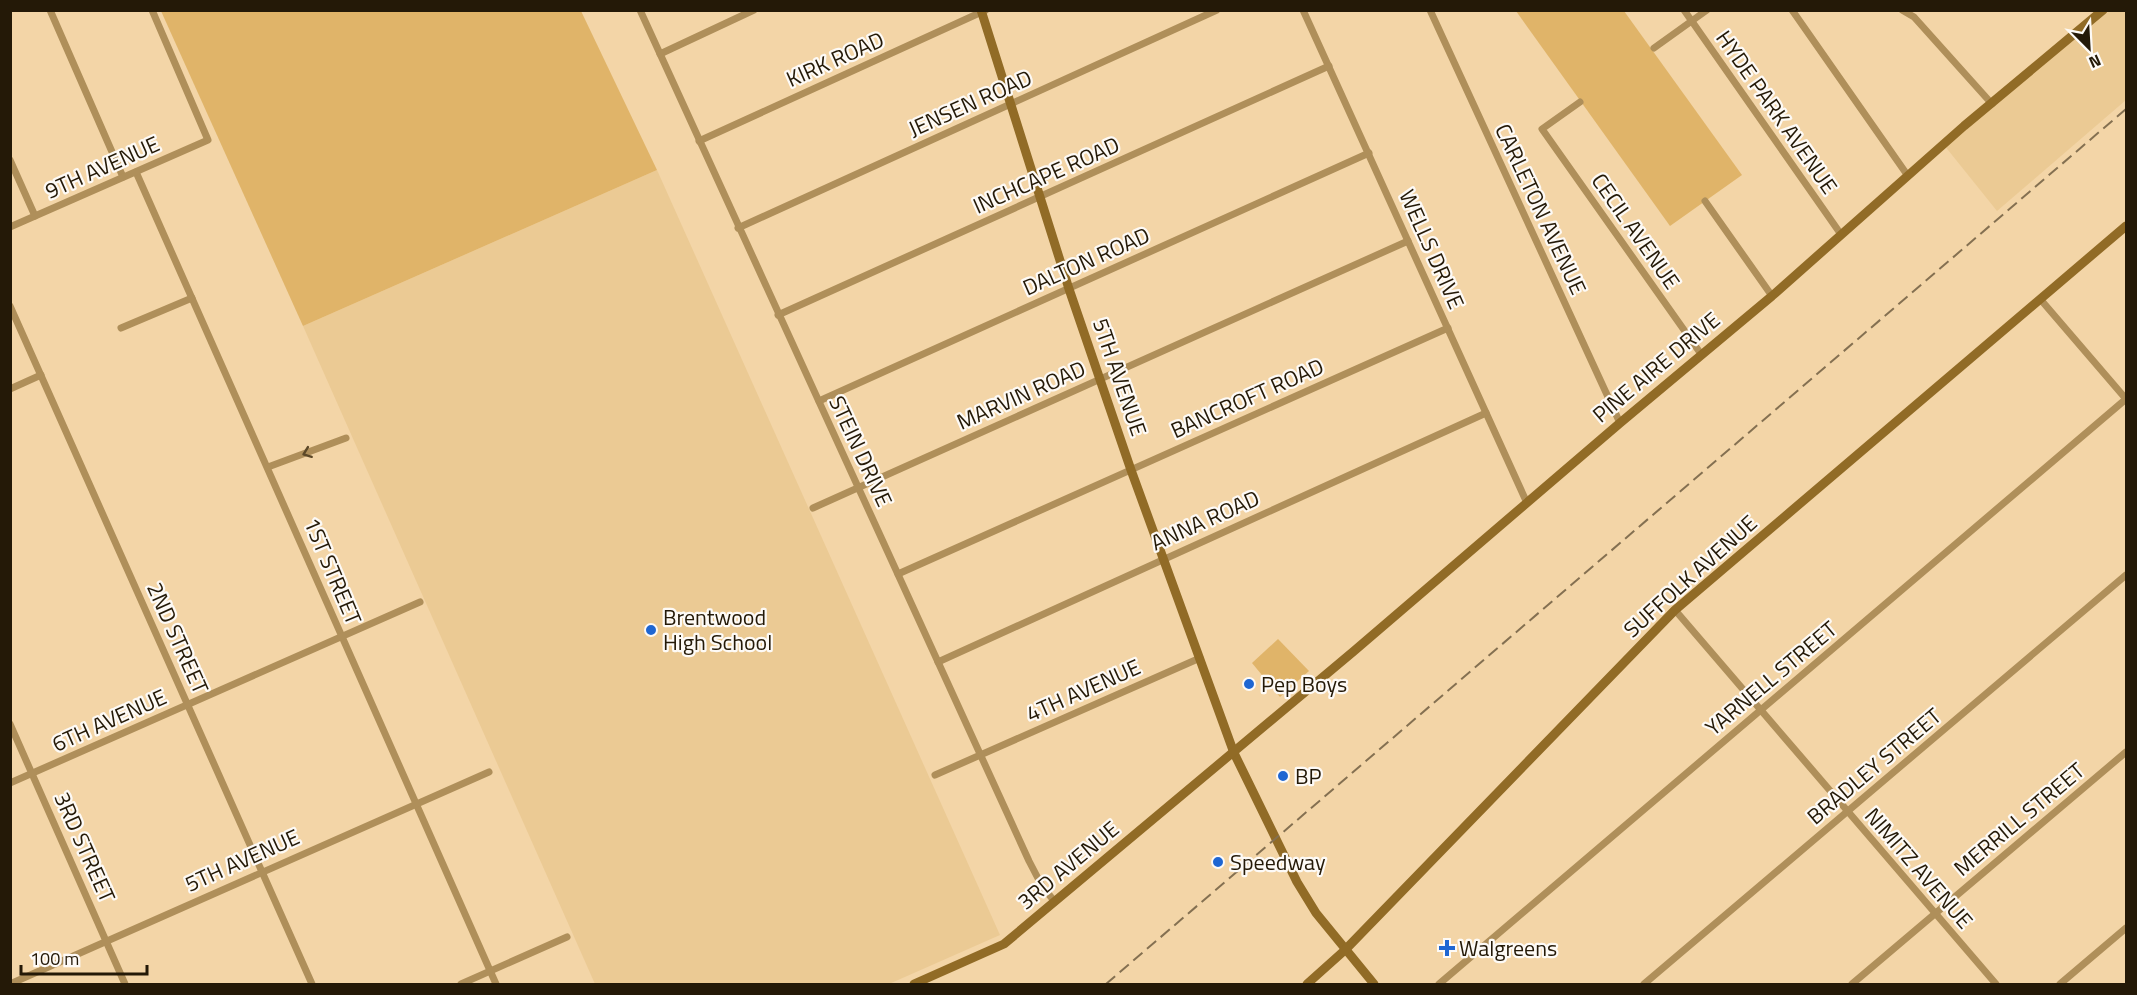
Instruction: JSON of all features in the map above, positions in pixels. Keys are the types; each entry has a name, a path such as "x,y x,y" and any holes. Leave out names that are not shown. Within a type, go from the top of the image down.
{"street":[{"path":"50,10 123,177"},
{"name":"9TH AVENUE","path":"10,227 208,140 152,10"},
{"name":"STEIN DRIVE","path":"639,10 1029,861 1042,886 1055,902"},
{"path":"660,54 754,10"},
{"name":"JENSEN ROAD","path":"738,228 1217,10"},
{"name":"WELLS DRIVE","path":"1303,10 1527,502"},
{"name":"CARLETON AVENUE","path":"1430,10 1620,423"},
{"name":"HYDE PARK AVENUE","path":"1684,10 1840,234"},
{"path":"1654,48 1707,10"},
{"path":"1792,10 1908,176"},
{"path":"1902,10 1914,17 1992,104"},
{"name":"PINE AIRE DRIVE","path":"1233,753 1772,296 1964,126 2103,10"},
{"name":"5TH AVENUE","path":"983,11 1010,105 1069,289 1131,470 1233,753 1297,882 1316,913 1374,984"},
{"name":"KIRK ROAD","path":"699,141 983,11"},
{"name":"INCHCAPE ROAD","path":"778,315 1329,66"},
{"name":"CECIL AVENUE","path":"1580,102 1542,129 1701,354"},
{"name":"DALTON ROAD","path":"819,401 1369,153"},
{"path":"10,160 35,216"},
{"name":"1ST STREET","path":"136,172 496,984"},
{"path":"1705,201 1772,296"},
{"name":"SUFFOLK AVENUE","path":"1306,984 1345,950 1675,610 2127,226"},
{"name":"MARVIN ROAD","path":"813,508 1408,241"},
{"path":"121,328 192,298"},
{"path":"2041,300 2127,399"},
{"name":"2ND STREET","path":"10,306 312,984"},
{"name":"BANCROFT ROAD","path":"898,574 1448,328"},
{"path":"10,388 41,375"},
{"name":"YARNELL STREET","path":"1440,984 2127,399"},
{"name":"ANNA ROAD","path":"938,662 1486,413"},
{"path":"268,467 346,438"},
{"name":"BRADLEY STREET","path":"1644,984 2127,575"},
{"name":"6TH AVENUE","path":"10,783 420,602"},
{"name":"NIMITZ AVENUE","path":"1675,610 1996,984"},
{"name":"4TH AVENUE","path":"936,775 1200,658"},
{"name":"3RD STREET","path":"10,724 125,984"},
{"name":"MERRILL STREET","path":"1852,984 2127,752"},
{"name":"3RD AVENUE","path":"914,984 1004,944 1233,753"},
{"name":"5TH AVENUE","path":"10,984 489,772"},
{"path":"2060,984 2127,928"},
{"path":"461,984 567,937"}],"shaded area":[{"path":"161,11 581,11 657,170 303,326"},
{"path":"1516,11 1624,11 1742,175 1670,226"},
{"path":"2102,11 2126,11 2126,100 1997,211 1944,145"},
{"name":"Brentwood High School","path":"657,170 1000,935 889,984 595,984 303,326"},
{"path":"1278,639 1309,671 1280,697 1252,663"}],"railway":[{"path":"1106,984 2126,109"}],"place":[{"name":"Brentwood High School","path":"651,630"},
{"name":"Pep Boys","path":"1249,684"},
{"name":"BP","path":"1283,776"},
{"name":"Speedway","path":"1218,862"},
{"name":"Walgreens","path":"1447,948"}]}
